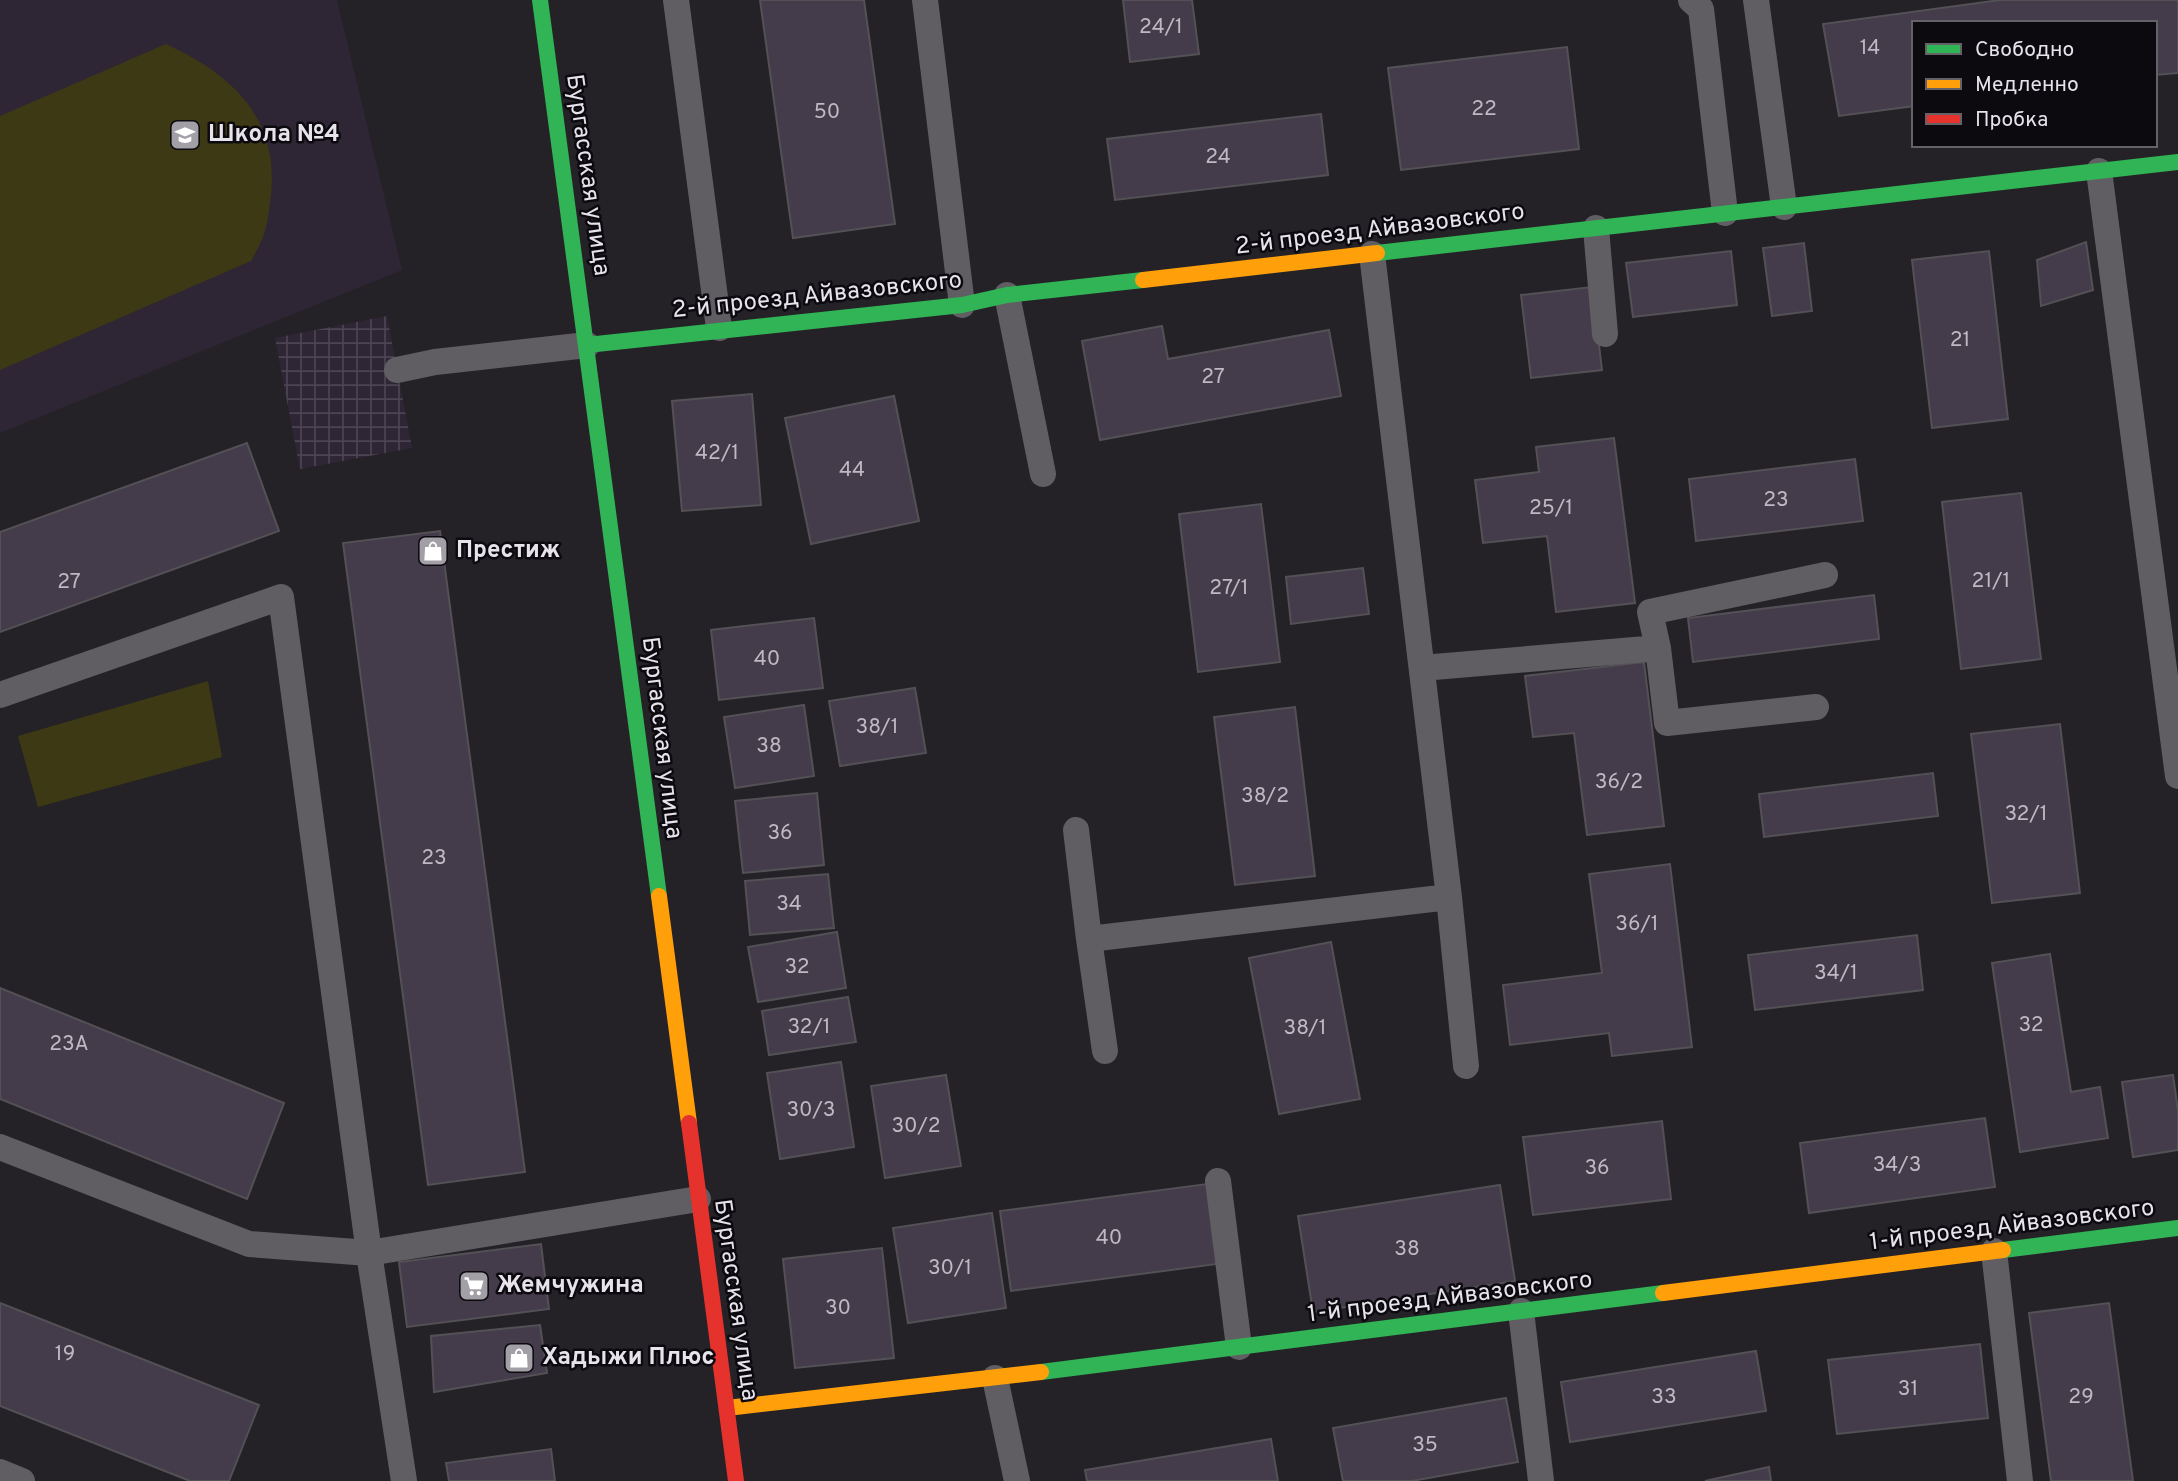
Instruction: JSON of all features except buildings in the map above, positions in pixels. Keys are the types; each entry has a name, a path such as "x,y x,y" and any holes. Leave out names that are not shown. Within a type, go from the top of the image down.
{"street":[{"name":"Бургасская улица","path":"540,0 736,1481"},
{"name":"2-й проезд Айвазовского","path":"587,345 719,328 962,304 1007,295 2178,162"},
{"name":"1-й проезд Айвазовского","path":"727,1408 1239,1348 2178,1228"}],"lane":[{"path":"677,0 719,328"},
{"path":"926,0 962,304"},
{"path":"1691,0 1701,9 1725,213"},
{"path":"1756,0 1784,206"},
{"path":"2099,171 2178,776"},
{"path":"1596,228 1605,334"},
{"path":"1372,254 1449,897 1466,1066"},
{"path":"1007,295 1043,474"},
{"path":"397,370 435,362 587,345"},
{"path":"1816,707 1667,723 1658,648 1650,612 1825,575"},
{"path":"0,695 281,597 369,1254 404,1481"},
{"path":"1422,668 1658,648"},
{"path":"1076,830 1105,1051"},
{"path":"1089,939 1449,897"},
{"path":"0,1147 249,1244 369,1254 698,1199"},
{"path":"1218,1181 1239,1348"},
{"path":"1994,1251 2020,1481"},
{"path":"1521,1311 1541,1481"},
{"path":"995,1378 1017,1481"},
{"path":"0,1472 22,1481"}],"shaded area":[{"name":"Школа №4","path":"0,0 337,0 402,270 0,433"},
{"path":"166,44 211,69 230,84 258,121 267,143 271,167 271,195 266,229 251,261 0,370 0,116"},
{"path":"387,316 412,448 300,469 275,338"},
{"path":"208,681 222,757 38,807 18,736"}],"traffic: fast":[{"path":"540,0 659,896"},
{"path":"1377,253 2178,162"},
{"path":"587,345 962,305 1007,295 1143,280"},
{"path":"2003,1250 2178,1228"},
{"path":"1041,1372 1663,1293"}],"traffic: slow":[{"path":"1143,280 1377,253"},
{"path":"659,896 689,1123"},
{"path":"1663,1293 2003,1250"},
{"path":"727,1408 1041,1372"}],"traffic: jam":[{"path":"689,1123 736,1481"}],"place":[{"name":"Школа №4","path":"185,135"},
{"name":"Престиж","path":"433,551"},
{"name":"Жемчужина","path":"474,1286"},
{"name":"Хадыжи Плюс","path":"519,1358"}]}
